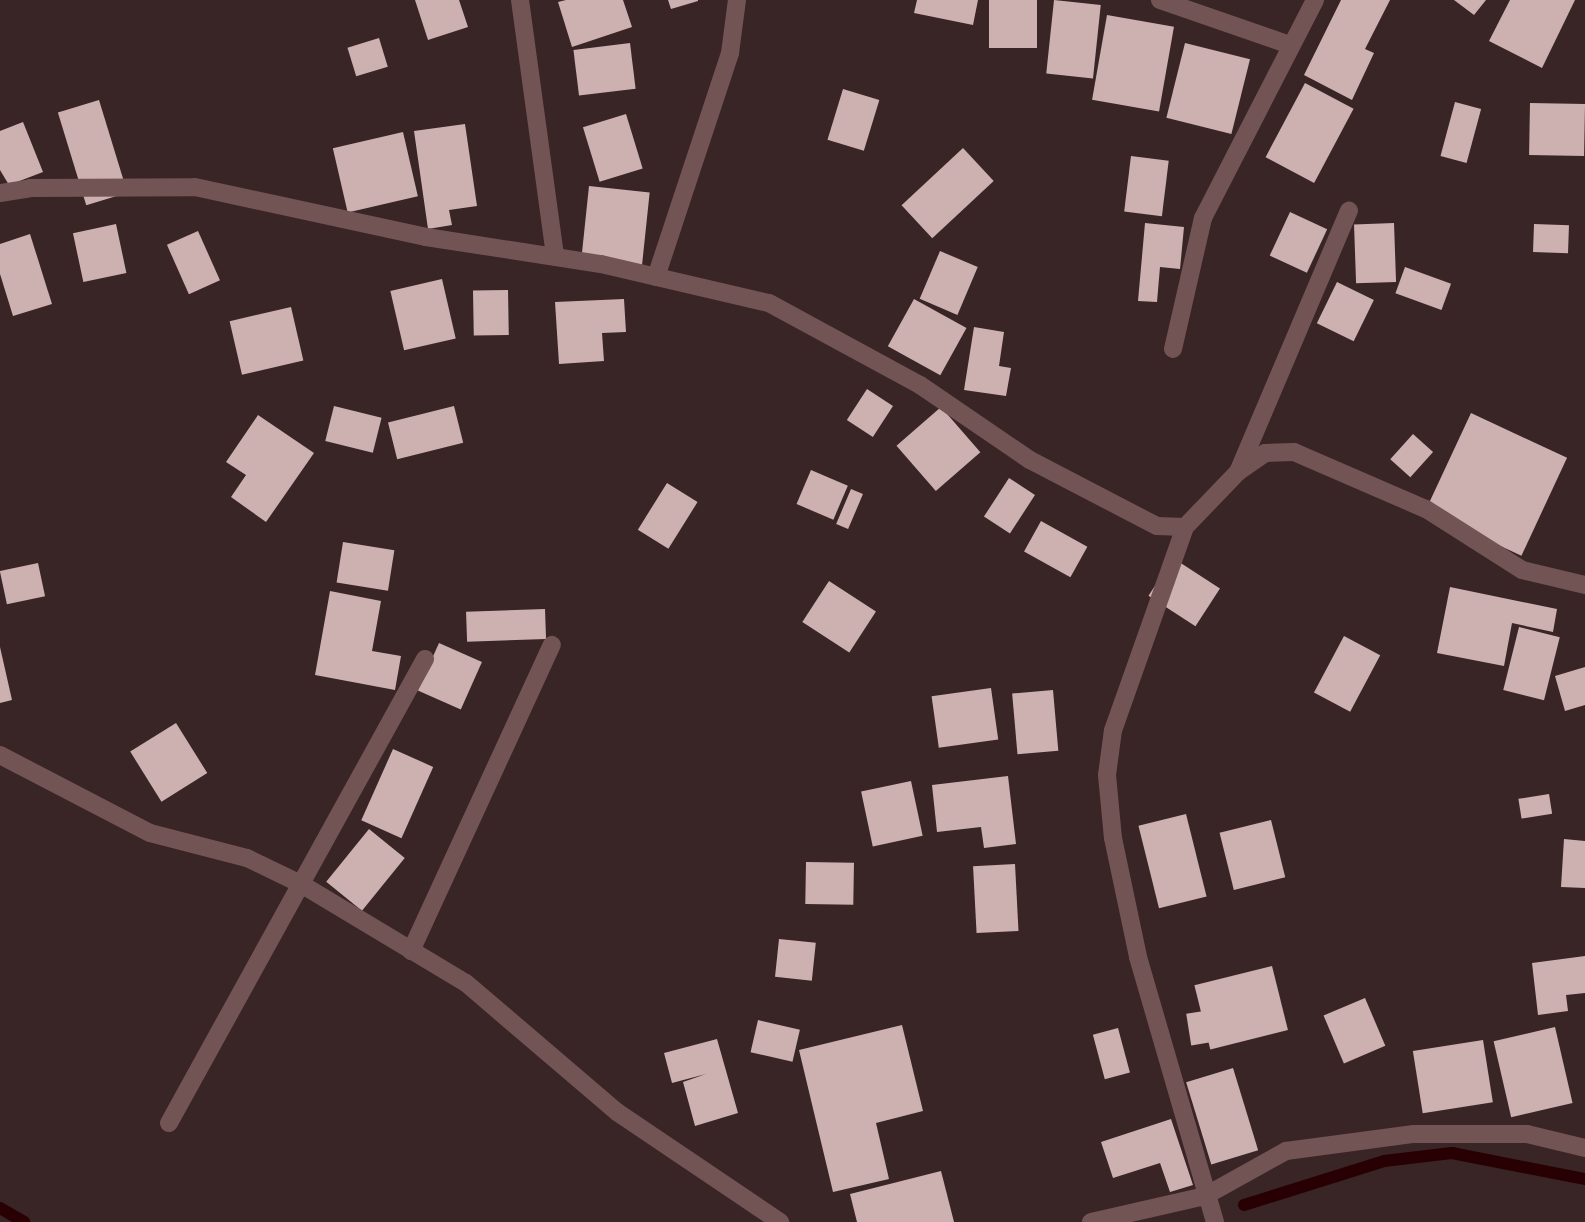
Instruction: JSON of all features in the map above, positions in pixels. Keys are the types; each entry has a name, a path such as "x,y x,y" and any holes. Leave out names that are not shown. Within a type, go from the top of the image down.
{"street":[{"path":"520,0 555,257"},
{"path":"656,277 730,53 737,0"},
{"path":"1160,0 1290,45"},
{"path":"1172,349 1203,218 1315,0"},
{"path":"0,193 30,188 195,187 426,237 555,257 769,303 920,385 1030,460 1157,526 1185,527"},
{"path":"1238,472 1349,211"},
{"path":"1215,1222 1205,1196 1138,957 1112,838 1107,775 1113,730 1185,527 1238,472 1265,453 1294,452 1426,509 1522,570 1585,585"},
{"path":"411,951 552,645"},
{"path":"169,1123 425,659"},
{"path":"0,755 150,833 247,858 301,884 467,983 617,1112 780,1222"},
{"path":"1091,1222 1205,1196 1286,1151 1414,1134 1527,1134 1585,1148"}],"building":[{"path":"415,0 459,0 468,27 428,40"},
{"path":"623,0 632,27 572,47 558,2"},
{"path":"668,0 698,0 698,1 671,9"},
{"path":"917,0 978,0 973,25 914,13"},
{"path":"989,0 1037,0 1037,48 989,48"},
{"path":"1054,0 1101,5 1093,79 1046,74"},
{"path":"1341,0 1390,0 1365,49 1374,53 1352,100 1304,75"},
{"path":"1454,0 1486,0 1474,15"},
{"path":"1510,0 1575,0 1542,68 1489,41"},
{"path":"1107,15 1174,27 1159,112 1092,100"},
{"path":"379,38 388,67 356,76 347,48"},
{"path":"630,43 636,89 579,96 573,50"},
{"path":"1185,43 1250,59 1231,134 1166,118"},
{"path":"1305,83 1354,109 1314,183 1266,157"},
{"path":"843,89 879,100 864,151 828,140"},
{"path":"99,100 127,193 86,205 58,113"},
{"path":"1455,102 1481,109 1467,163 1441,156"},
{"path":"1530,103 1585,104 1584,156 1529,155"},
{"path":"626,114 643,169 600,182 583,127"},
{"path":"23,122 43,172 9,185 0,170 0,131"},
{"path":"465,124 477,206 449,210 452,225 428,229 414,131"},
{"path":"403,132 418,196 348,213 333,148"},
{"path":"963,148 994,181 932,238 902,205"},
{"path":"1131,156 1169,161 1162,216 1124,212"},
{"path":"589,186 650,192 642,265 581,259"},
{"path":"1290,212 1327,229 1307,273 1270,256"},
{"path":"1145,223 1184,227 1180,269 1160,267 1157,302 1138,301"},
{"path":"1394,223 1396,282 1356,283 1354,224"},
{"path":"116,224 126,273 83,282 73,233"},
{"path":"1534,224 1569,225 1568,253 1533,252"},
{"path":"198,231 220,280 189,294 167,245"},
{"path":"30,234 52,304 13,316 0,274 0,244"},
{"path":"940,251 978,267 957,315 920,299"},
{"path":"1405,267 1451,284 1441,310 1395,293"},
{"path":"442,279 456,338 404,350 390,291"},
{"path":"1337,282 1374,300 1354,341 1317,323"},
{"path":"508,290 509,335 474,336 473,291"},
{"path":"624,299 626,332 602,333 604,361 559,364 555,302"},
{"path":"914,299 966,328 940,375 888,346"},
{"path":"291,307 303,361 242,375 230,321"},
{"path":"974,327 1004,332 999,366 1011,368 1006,396 964,390"},
{"path":"867,389 893,406 873,437 847,420"},
{"path":"334,406 382,418 373,453 325,441"},
{"path":"454,406 463,443 397,459 388,422"},
{"path":"941,407 980,452 936,491 896,446"},
{"path":"1471,413 1567,458 1521,556 1425,511"},
{"path":"258,415 314,453 266,522 231,497 246,475 226,462"},
{"path":"1413,434 1433,452 1410,477 1390,459"},
{"path":"811,470 848,486 833,520 797,504"},
{"path":"1009,478 1035,495 1010,533 984,517"},
{"path":"667,483 698,502 668,549 638,530"},
{"path":"851,489 863,494 848,529 836,524"},
{"path":"1041,521 1087,547 1070,577 1024,552"},
{"path":"343,542 394,550 388,591 337,582"},
{"path":"1173,558 1220,588 1195,626 1148,596"},
{"path":"38,563 45,596 7,604 0,571"},
{"path":"829,581 876,611 849,653 802,622"},
{"path":"1450,587 1557,609 1553,632 1512,623 1504,666 1437,653"},
{"path":"330,591 381,601 372,651 401,656 395,690 315,675"},
{"path":"545,609 546,639 467,642 466,612"},
{"path":"1519,627 1560,637 1544,700 1503,690"},
{"path":"1344,636 1380,655 1350,712 1314,693"},
{"path":"439,643 482,662 461,710 418,691"},
{"path":"0,647 12,700 0,703"},
{"path":"1585,667 1585,705 1565,711 1555,676"},
{"path":"991,688 998,739 939,748 932,696"},
{"path":"1053,690 1058,751 1017,754 1012,694"},
{"path":"176,723 207,773 161,802 130,752"},
{"path":"393,749 433,767 401,838 361,820"},
{"path":"1008,776 1016,844 984,848 981,827 937,832 932,785"},
{"path":"911,781 923,836 873,846 861,792"},
{"path":"1549,794 1552,814 1522,819 1518,799"},
{"path":"1186,814 1207,896 1159,908 1138,826"},
{"path":"1271,820 1285,877 1234,890 1220,833"},
{"path":"369,829 405,858 362,911 326,882"},
{"path":"1564,839 1585,841 1585,888 1561,887"},
{"path":"806,862 854,863 853,905 805,904"},
{"path":"1015,864 1019,931 977,933 973,866"},
{"path":"779,939 816,943 812,981 775,977"},
{"path":"1585,956 1585,993 1566,995 1568,1011 1538,1015 1532,963"},
{"path":"1272,966 1288,1030 1210,1049 1194,985"},
{"path":"1365,998 1385,1046 1344,1063 1324,1016"},
{"path":"1204,1011 1209,1043 1191,1045 1186,1014"},
{"path":"758,1020 800,1030 792,1062 751,1052"},
{"path":"902,1025 923,1111 876,1123 889,1179 833,1192 799,1050"},
{"path":"1555,1027 1573,1103 1511,1117 1494,1041"},
{"path":"1118,1028 1130,1072 1105,1079 1093,1035"},
{"path":"717,1039 738,1113 695,1126 683,1082 706,1074 672,1083 664,1053"},
{"path":"1483,1040 1493,1102 1423,1113 1413,1051"},
{"path":"1233,1068 1258,1150 1211,1165 1186,1082"},
{"path":"1171,1119 1193,1185 1170,1192 1160,1163 1113,1178 1101,1142"},
{"path":"941,1171 954,1222 857,1222 850,1194"}],"waterway":[{"path":"1244,1205 1384,1161 1452,1153 1585,1179"},
{"path":"0,1208 24,1222"}]}
